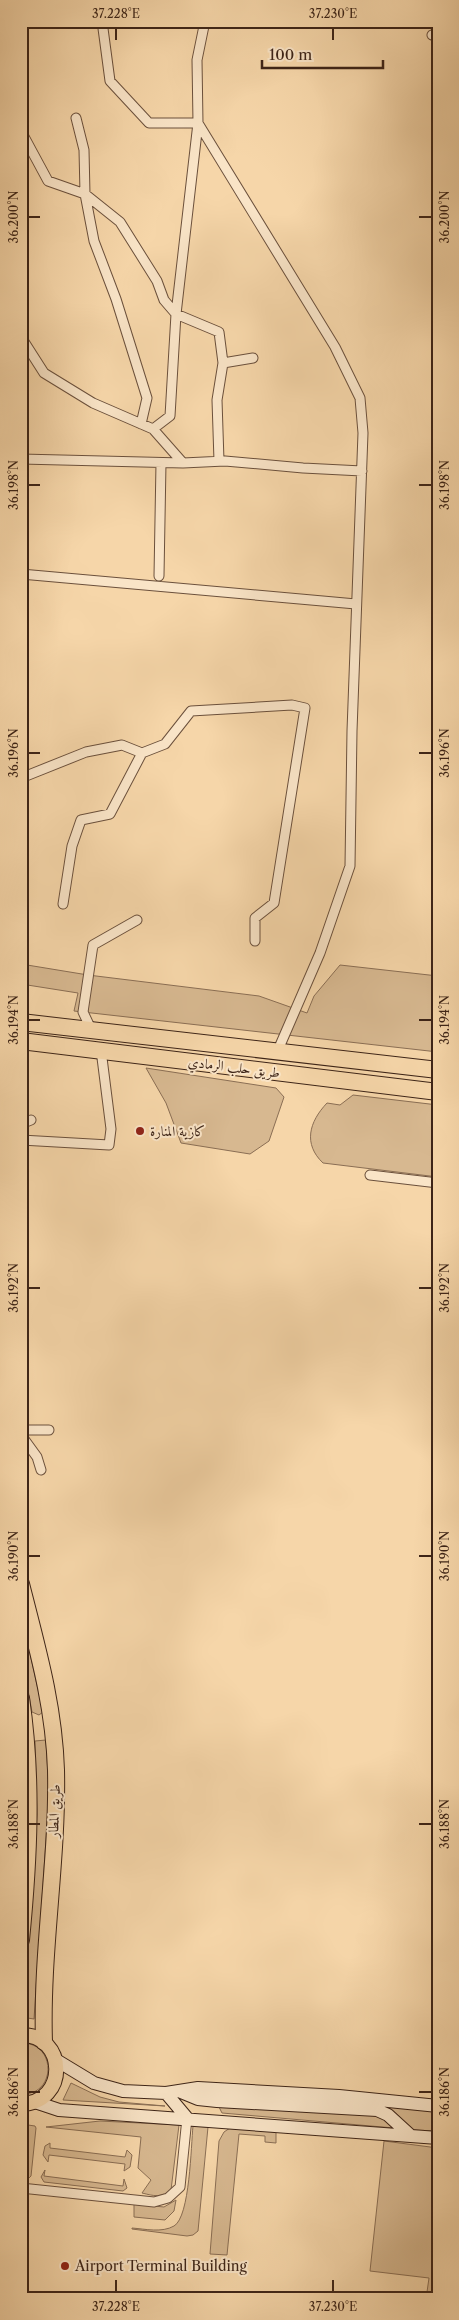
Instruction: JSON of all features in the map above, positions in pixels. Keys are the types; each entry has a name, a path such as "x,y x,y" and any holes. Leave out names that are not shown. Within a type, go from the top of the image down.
{"highway":[{"name":"طريق حلب الرمادي","path":"21,1021 438,1070"},
{"name":"طريق حلب الرمادي","path":"24,1043 102,1050 438,1092"},
{"name":"طريق المطار","path":"21,1584 47,1682 52,1724 56,1801 44,1990 44,2042"},
{"name":"طريق المطار","path":"21,1698 30,1782 29,1842 21,1940"},
{"path":"25,1726 52,1724"}],"main road":[{"path":"21,2035 35,2037 44,2042 56,2060 56,2080 44,2097 28,2102"},
{"path":"56,2060 94,2083 106,2088 123,2091 181,2092 377,2110 388,2115 411,2136"},
{"path":"166,2093 187,2118"},
{"path":"209,2095 340,2096 438,2106"},
{"path":"209,2095 213,2120"},
{"path":"28,2102 60,2110 438,2138"}],"street":[{"path":"102,21 110,81 150,123 198,123"},
{"path":"153,429 170,416 176,314 198,123 197,60 205,21"},
{"path":"76,118 84,150 84,194 94,241 116,299 147,398 141,424"},
{"path":"198,123 335,348 360,398 363,433 356,604 350,866 320,953 273,1050"},
{"path":"21,131 48,181 84,194 120,222 157,281 164,300 176,314 219,332 223,363 217,400 219,461"},
{"path":"21,338 44,373 93,403 153,429 183,463"},
{"path":"223,363 253,358"},
{"path":"21,459 161,463 219,461 362,471"},
{"path":"158,576 161,463"},
{"path":"21,574 356,604"},
{"path":"62,904 72,846 81,820 110,814 142,753 165,744 191,711 292,706 305,708 274,903 255,918 255,941"},
{"path":"21,778 86,752 122,745 142,753"},
{"path":"91,1029 83,1012 93,945 137,920"},
{"path":"21,1140 109,1144 112,1129 102,1050"},
{"path":"21,1124 31,1120"},
{"path":"370,1175 438,1183"},
{"path":"21,1430 49,1430"},
{"path":"21,1435 37,1457 41,1470"},
{"path":"21,2188 154,2202 162,2201 180,2187 187,2118"}],"shaded area":[{"path":"21,964 88,975 259,996 307,1013 314,996 340,965 438,976 438,1052 74,1011 78,993 21,984"},
{"path":"146,1068 276,1088 284,1097 269,1141 250,1154 181,1143 166,1103"},
{"path":"353,1095 438,1105 438,1177 323,1163 317,1156 311,1141 311,1133 316,1118 327,1103 340,1105"},
{"path":"21,1613 43,1712 39,1715 32,1712 21,1651"},
{"path":"46,1740 49,1794 34,2019 21,2017 21,2000 26,1974 37,1814 35,1741"},
{"path":"21,2043 33,2045 41,2051 46,2059 48,2069 41,2087 33,2092 21,2094"},
{"path":"71,2083 100,2097 119,2102 165,2106 63,2100"},
{"path":"218,2105 376,2115 385,2119 394,2128 222,2113"},
{"path":"388,2106 438,2112 438,2131 413,2130"},
{"path":"100,2121 179,2125 171,2190 157,2196 142,2193 151,2180 138,2168 141,2137 46,2127"},
{"path":"21,2124 35,2126 36,2128 31,2176 29,2178 21,2177"},
{"path":"193,2126 208,2127 198,2231 193,2235 187,2236 132,2229 164,2229 174,2226 179,2220 187,2195"},
{"path":"230,2128 276,2132 276,2143 265,2142 265,2136 239,2134 227,2255 210,2254 219,2141 224,2132"},
{"path":"384,2141 438,2148 438,2299 426,2299 429,2278 370,2271"},
{"path":"50,2143 50,2148 125,2157 127,2150 132,2155 130,2167 124,2171 125,2164 49,2155 48,2162 43,2155 45,2146"},
{"path":"45,2170 44,2176 123,2186 124,2179 127,2188 123,2191 44,2182 41,2177"},
{"path":"176,2200 174,2211 165,2220 134,2217 134,2204 164,2207"}],"place":[{"name":"كازية المنارة","path":"140,1131"},
{"name":"Airport Terminal Building","path":"65,2266"}]}
